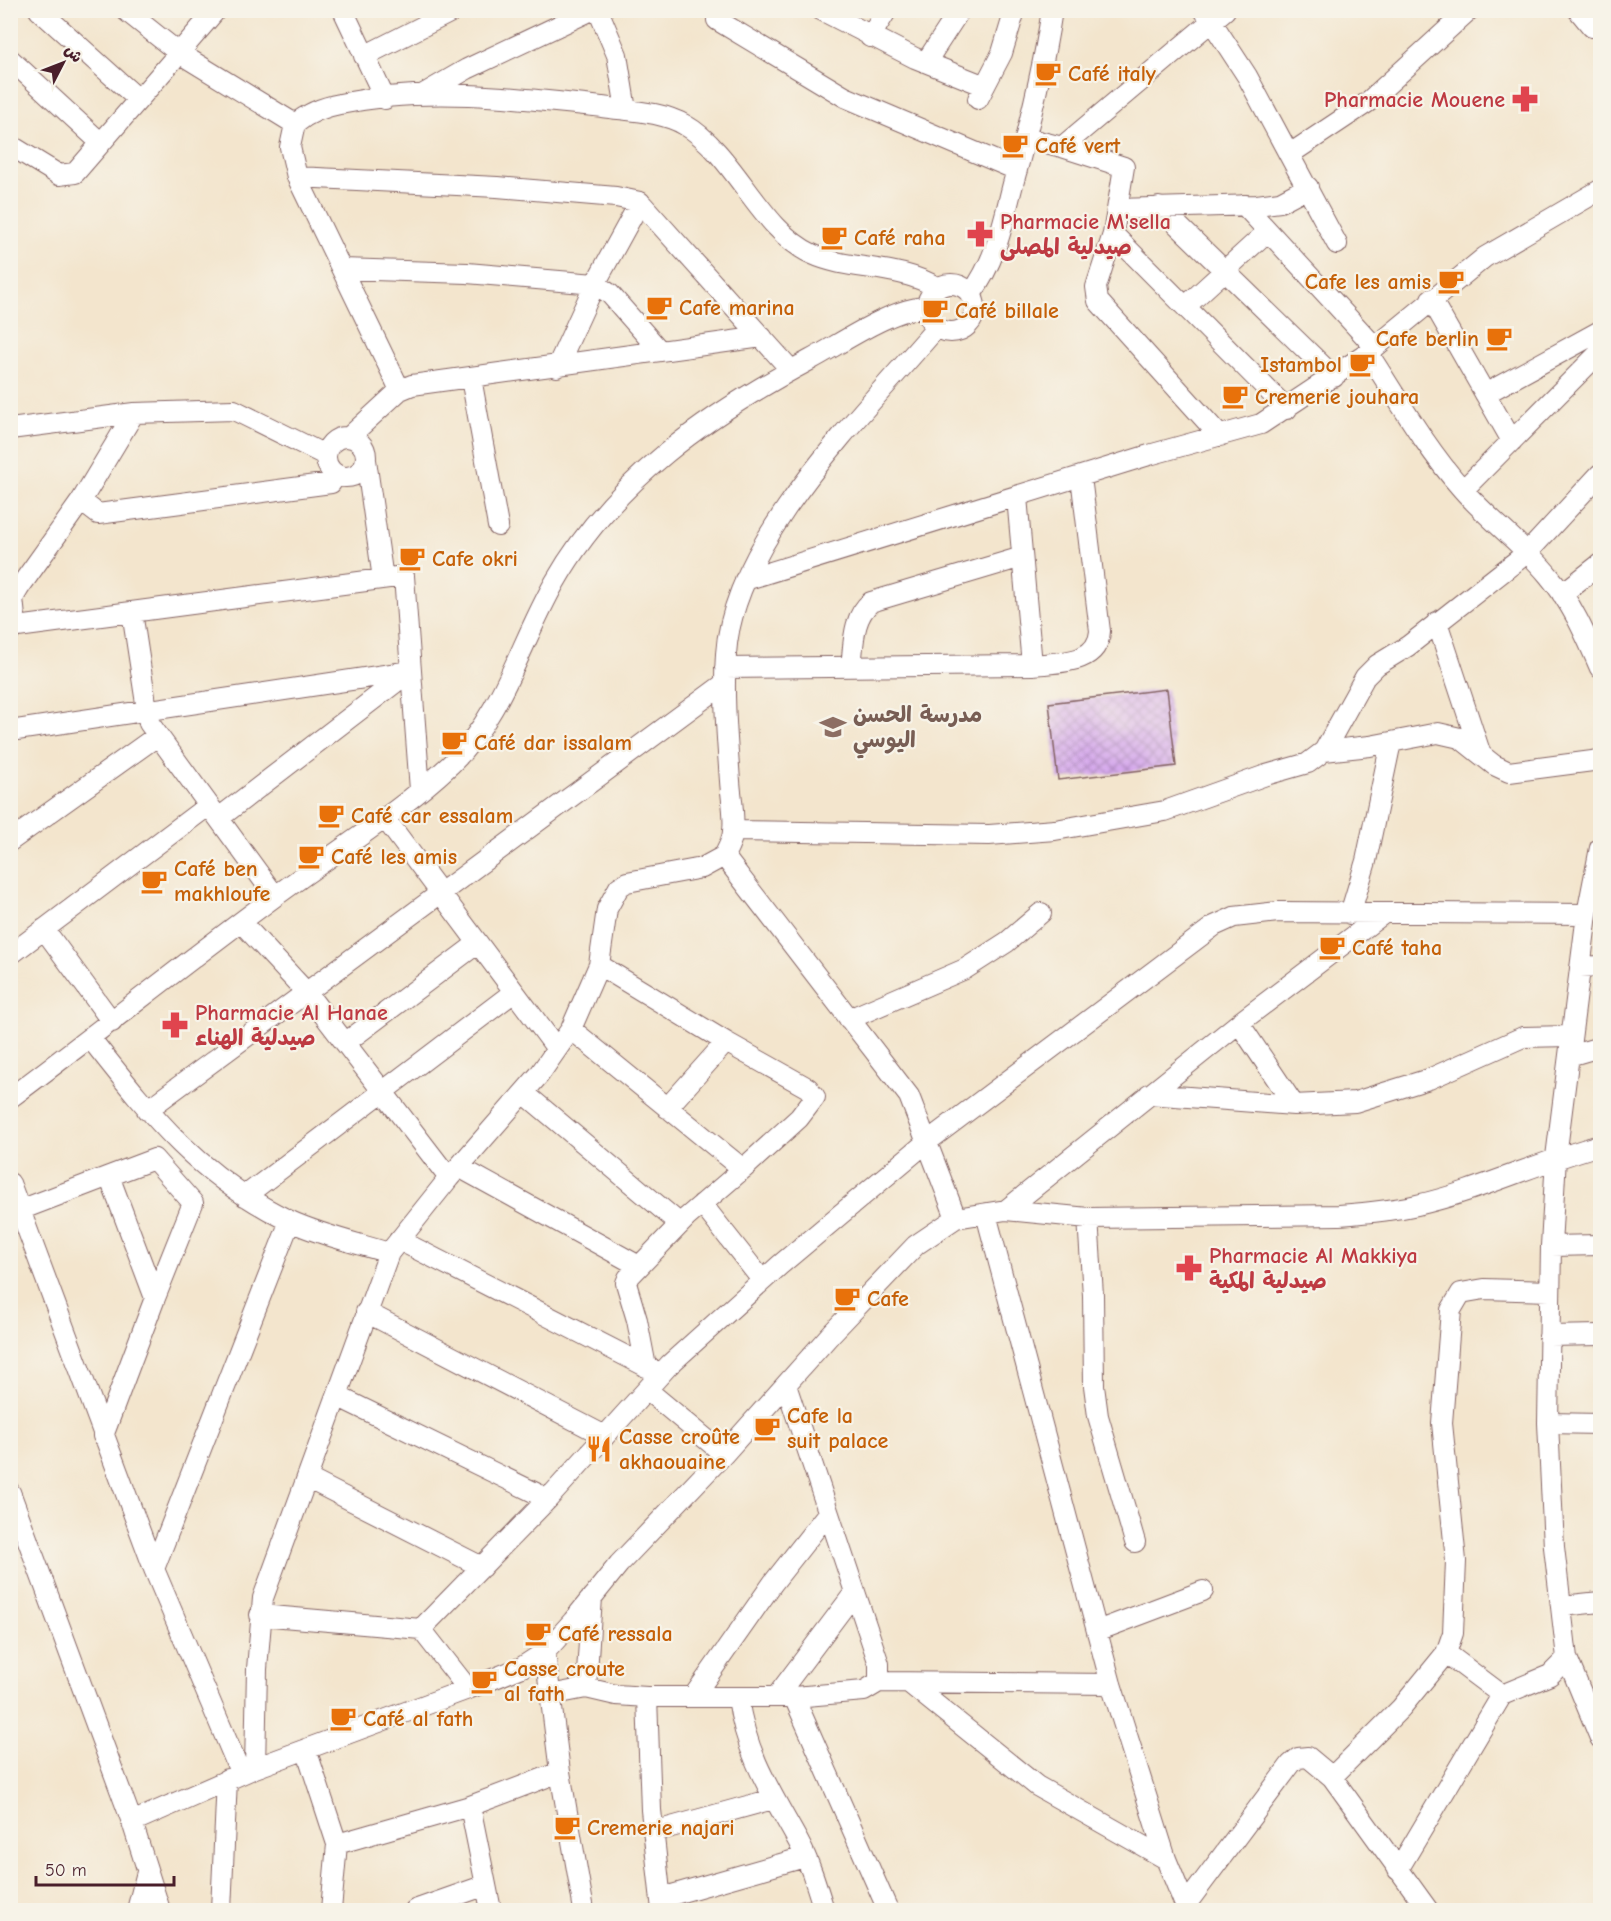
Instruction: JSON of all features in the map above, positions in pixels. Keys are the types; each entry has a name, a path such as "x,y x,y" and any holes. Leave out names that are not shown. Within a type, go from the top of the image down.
{"street":[{"path":"39,10 138,99"},
{"path":"125,10 179,53 295,124"},
{"path":"10,145 60,175 68,176 82,167 216,10"},
{"path":"343,10 385,99"},
{"path":"364,56 455,10"},
{"path":"422,95 467,69 592,10"},
{"path":"597,10 617,56 626,110"},
{"path":"721,10 717,20 829,88 921,131 1017,170"},
{"path":"870,37 887,10"},
{"path":"926,62 960,10"},
{"path":"826,12 870,37 926,62 981,92 1002,53 1015,10"},
{"path":"1290,154 1368,102 1469,10"},
{"path":"1578,10 1592,27 1600,19"},
{"path":"971,294 987,272 994,256 1026,138 1050,11"},
{"path":"1062,147 1213,14 1337,244"},
{"path":"10,59 101,143"},
{"path":"400,390 297,177 290,147 295,124 321,109 422,95 561,102 626,110 670,119 693,131 721,158 782,230 804,249 829,260 906,274 938,288"},
{"path":"1026,138 1124,167 1113,234 1096,287 1098,301 1220,436"},
{"path":"297,177 497,187 616,197 640,202 791,370"},
{"path":"1118,208 1244,206 1280,202 1308,187"},
{"path":"745,580 1261,424 1287,409 1372,350 1431,299 1508,242 1600,190"},
{"path":"556,367 595,284 640,202"},
{"path":"1244,206 1372,350 1421,437 1463,490 1528,552 1562,594 1598,655"},
{"path":"1159,207 1334,377"},
{"path":"1186,306 1268,231"},
{"path":"1113,234 1287,409"},
{"path":"342,269 467,273 595,284 610,294 660,351"},
{"path":"952,284 959,285 971,294 975,309 970,323 958,331 950,332 937,327 928,314 929,300 938,288 952,284"},
{"path":"1431,299 1512,441"},
{"path":"10,1098 91,1039 275,896 420,790 473,743 494,710 555,581 614,502 678,442 708,420 791,370 900,313 914,308 927,307"},
{"path":"221,1911 241,1773 255,1714 260,1615 272,1570 366,1312 394,1246 454,1172 524,1093 570,1029 598,965 607,909 619,887 627,882 702,868 724,856 733,831 725,676 729,626 745,580 759,550 804,485 937,327"},
{"path":"1485,394 1600,331"},
{"path":"366,457 362,471 352,477 335,474 329,469 326,454 331,443 356,431 400,390 412,386 762,337"},
{"path":"1463,490 1600,352"},
{"path":"471,378 498,525"},
{"path":"10,429 134,413 234,410 326,454"},
{"path":"134,413 81,501 13,598 14,628 404,576 420,790"},
{"path":"356,431 366,457 383,579"},
{"path":"81,501 98,514 331,483 335,474"},
{"path":"733,831 990,834 1077,827 1165,811 1266,775 1308,763 1324,751 1365,677 1382,661 1408,646 1528,552 1600,474"},
{"path":"147,1110 725,676 851,667 1032,665 1078,660 1091,652 1099,643 1100,631 1081,477"},
{"path":"1017,497 1032,665"},
{"path":"851,667 857,621 861,611 871,602 1022,558"},
{"path":"1562,594 1600,564"},
{"path":"132,612 148,723 275,896"},
{"path":"1437,622 1480,753"},
{"path":"10,731 411,671"},
{"path":"10,955 411,671"},
{"path":"1324,751 1391,742 1424,734 1446,734 1460,738 1509,772 1600,760"},
{"path":"10,841 157,736"},
{"path":"1350,914 1366,861 1391,742"},
{"path":"384,817 557,1049"},
{"path":"1600,848 1587,914 1556,1157 1551,1246 1548,1423 1551,1505 1567,1658 1600,1738"},
{"path":"724,856 909,1096 956,1218"},
{"path":"421,1629 548,1499 647,1390 653,1371 928,1141 1225,920 1278,912 1587,914"},
{"path":"849,1019 965,969 1007,942 1041,913"},
{"path":"1006,1210 1239,1023 1383,914"},
{"path":"241,922 306,992 382,1090 454,1172 637,1265"},
{"path":"44,929 112,1022"},
{"path":"345,1043 478,943"},
{"path":"598,965 808,1088 814,1097 799,1118 637,1265 626,1283 653,1371"},
{"path":"1580,967 1600,966"},
{"path":"245,1196 514,992"},
{"path":"1239,1023 1294,1105"},
{"path":"570,1029 743,1169"},
{"path":"1149,1094 1294,1105 1334,1104 1370,1099 1429,1079 1523,1036 1569,1046 1600,1047"},
{"path":"91,1039 147,1110 178,1144 212,1173 245,1196 290,1221 394,1246 653,1371"},
{"path":"667,1108 726,1042"},
{"path":"524,1093 680,1224"},
{"path":"132,1822 241,1773 522,1667 545,1652 618,1564 724,1454 916,1245 956,1218 1006,1210 1088,1218 1339,1215 1379,1212 1452,1195 1556,1157 1600,1145"},
{"path":"20,1210 154,1159 193,1203 103,1436"},
{"path":"109,1176 155,1298"},
{"path":"10,1183 154,1569 241,1773"},
{"path":"702,1204 762,1280"},
{"path":"986,1214 1111,1684 1166,1859 1186,1908"},
{"path":"1088,1218 1094,1295 1094,1386 1098,1416 1135,1542"},
{"path":"154,1569 290,1221"},
{"path":"1551,1246 1600,1245"},
{"path":"1332,1777 1401,1708 1446,1653 1453,1633 1456,1562 1442,1423 1451,1310 1461,1293 1484,1289 1550,1291"},
{"path":"366,1312 605,1436"},
{"path":"1549,1336 1600,1335"},
{"path":"786,1385 879,1664 879,1682"},
{"path":"647,1390 724,1454"},
{"path":"337,1395 548,1499"},
{"path":"1548,1423 1600,1424"},
{"path":"307,1478 482,1567"},
{"path":"10,1492 132,1822 160,1911"},
{"path":"693,1697 773,1583 828,1513"},
{"path":"1097,1631 1203,1591"},
{"path":"785,1697 855,1593"},
{"path":"586,1688 592,1597"},
{"path":"1562,1606 1600,1602"},
{"path":"260,1615 421,1629 468,1689"},
{"path":"545,1652 560,1772 584,1911"},
{"path":"1446,1653 1502,1695"},
{"path":"1398,1870 1502,1695 1550,1675 1567,1658"},
{"path":"550,1695 586,1688 616,1695 738,1698 864,1691 879,1682 1111,1684"},
{"path":"909,1683 1037,1786 1166,1859"},
{"path":"647,1697 653,1832 662,1904 805,1857"},
{"path":"785,1697 888,1911"},
{"path":"738,1698 749,1747 773,1799 805,1857 824,1911"},
{"path":"306,1749 337,1844 331,1911"},
{"path":"1186,1908 1291,1764 1298,1758 1308,1757 1332,1777 1428,1911"},
{"path":"337,1844 470,1806 560,1772"},
{"path":"653,1832 773,1799"},
{"path":"470,1806 491,1911"},
{"path":"137,1911 147,1872"},
{"path":"414,1911 486,1885"}],"building":[{"path":"1167,689 1176,766 1058,780 1049,703"}],"place":[{"name":"Café italy","path":"1048,73"},
{"name":"Pharmacie Mouene","path":"1525,99"},
{"name":"Café vert","path":"1015,145"},
{"name":"Pharmacie M'sella صيدلية المصلى","path":"980,234"},
{"name":"Café raha","path":"834,237"},
{"name":"Cafe les amis","path":"1451,281"},
{"name":"Cafe marina","path":"659,307"},
{"name":"Café billale","path":"935,310"},
{"name":"Cafe berlin","path":"1499,338"},
{"name":"Istambol","path":"1362,364"},
{"name":"Cremerie jouhara","path":"1235,396"},
{"name":"Cafe okri","path":"412,558"},
{"name":"مدرسة الحسن اليوسي","path":"833,727"},
{"name":"Café dar issalam","path":"454,742"},
{"name":"Café car essalam","path":"331,815"},
{"name":"Café les amis","path":"311,856"},
{"name":"Café ben makhloufe","path":"154,881"},
{"name":"Café taha","path":"1332,947"},
{"name":"Pharmacie Al Hanae صيدلية الهناء","path":"175,1025"},
{"name":"Pharmacie Al Makkiya صيدلية المكية","path":"1189,1268"},
{"name":"Cafe","path":"847,1298"},
{"name":"Cafe la suit palace","path":"767,1428"},
{"name":"Casse croûte akhaouaine","path":"599,1449"},
{"name":"Café ressala","path":"538,1633"},
{"name":"Casse croute al fath","path":"484,1681"},
{"name":"Café al fath","path":"343,1718"},
{"name":"Cremerie najari","path":"567,1827"}]}
